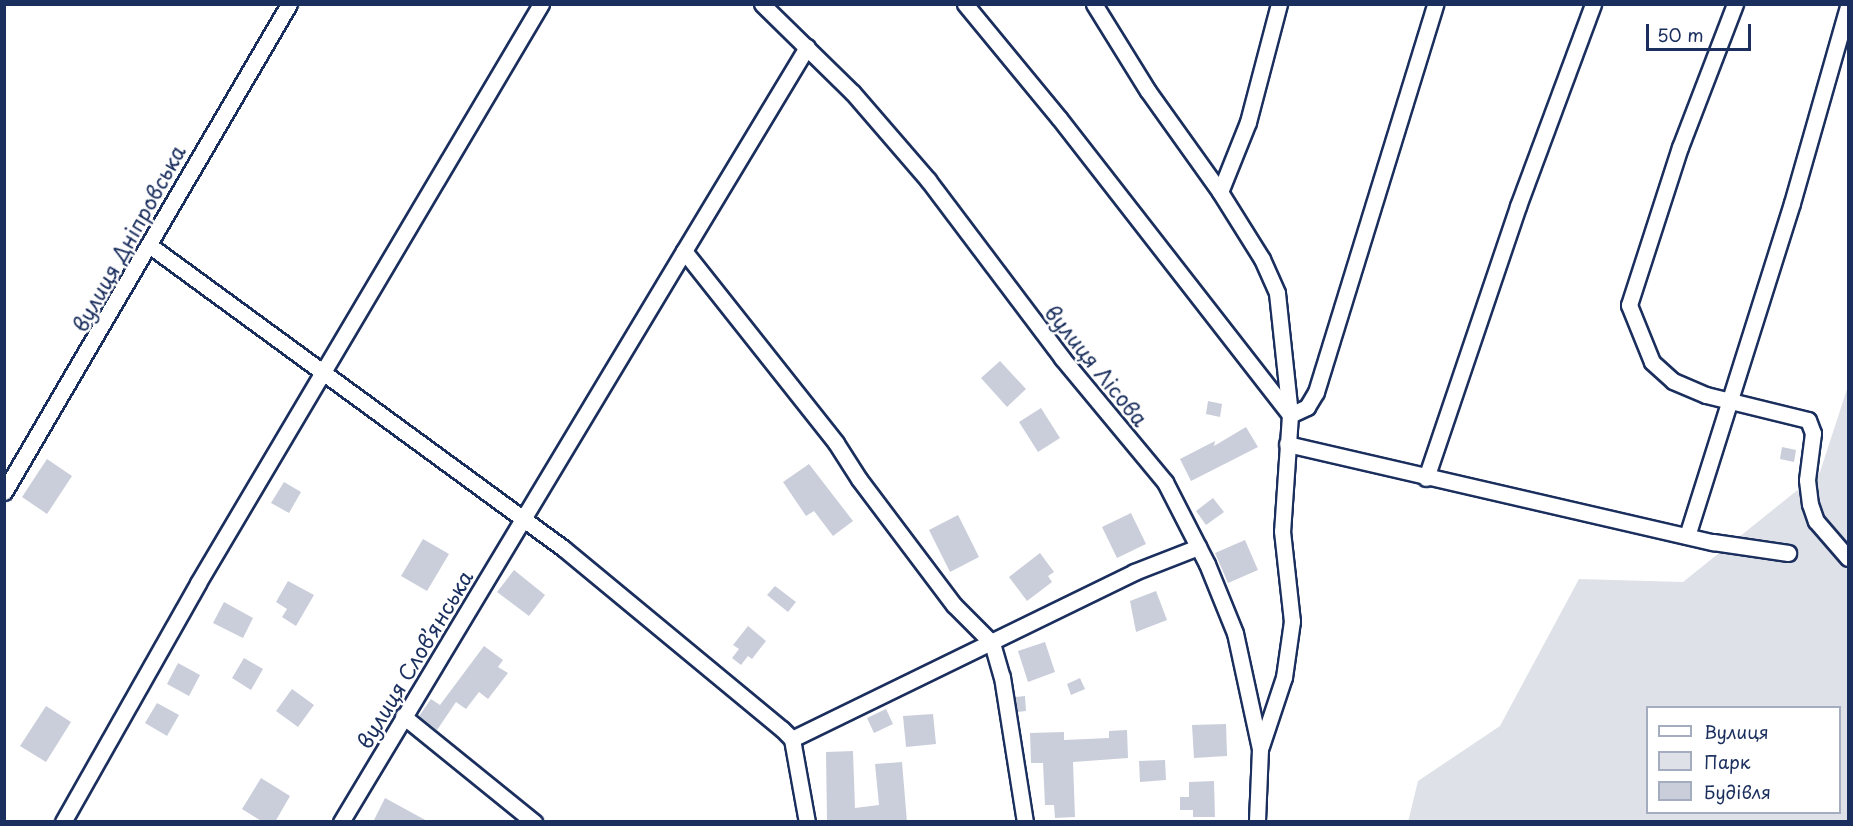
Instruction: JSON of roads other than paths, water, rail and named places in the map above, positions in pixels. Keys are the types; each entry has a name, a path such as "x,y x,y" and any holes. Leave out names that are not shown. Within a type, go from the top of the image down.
{"street":[{"name":"вулиця Дніпровська","path":"4,492 289,4"},
{"path":"63,822 134,692 325,373 541,4"},
{"name":"вулиця Лісова","path":"762,4 853,93 928,180 1062,358 1165,482 1198,547 1235,633 1260,749 1257,822"},
{"path":"965,4 1059,118 1290,415"},
{"path":"1094,4 1148,91 1220,192 1262,259 1277,293 1290,415 1282,531 1292,621 1290,649 1260,749"},
{"path":"1220,192 1248,122 1279,4"},
{"path":"1290,415 1307,406 1316,392 1435,4"},
{"path":"1426,478 1518,206 1593,4"},
{"path":"1735,4 1680,147 1629,305 1652,362 1673,381 1730,400 1802,416 1812,425 1807,480 1810,504 1816,521 1848,558"},
{"path":"1687,536 1848,6"},
{"name":"вулиця Словʼянська","path":"341,822 807,47"},
{"path":"149,245 524,519 792,739 807,822"},
{"path":"684,251 836,443 859,479 954,605 992,643 1002,677 1025,822"},
{"path":"1287,444 1426,478 1687,536 1788,553"},
{"path":"792,739 1134,572 1198,547"},
{"path":"403,716 534,822"}]}
